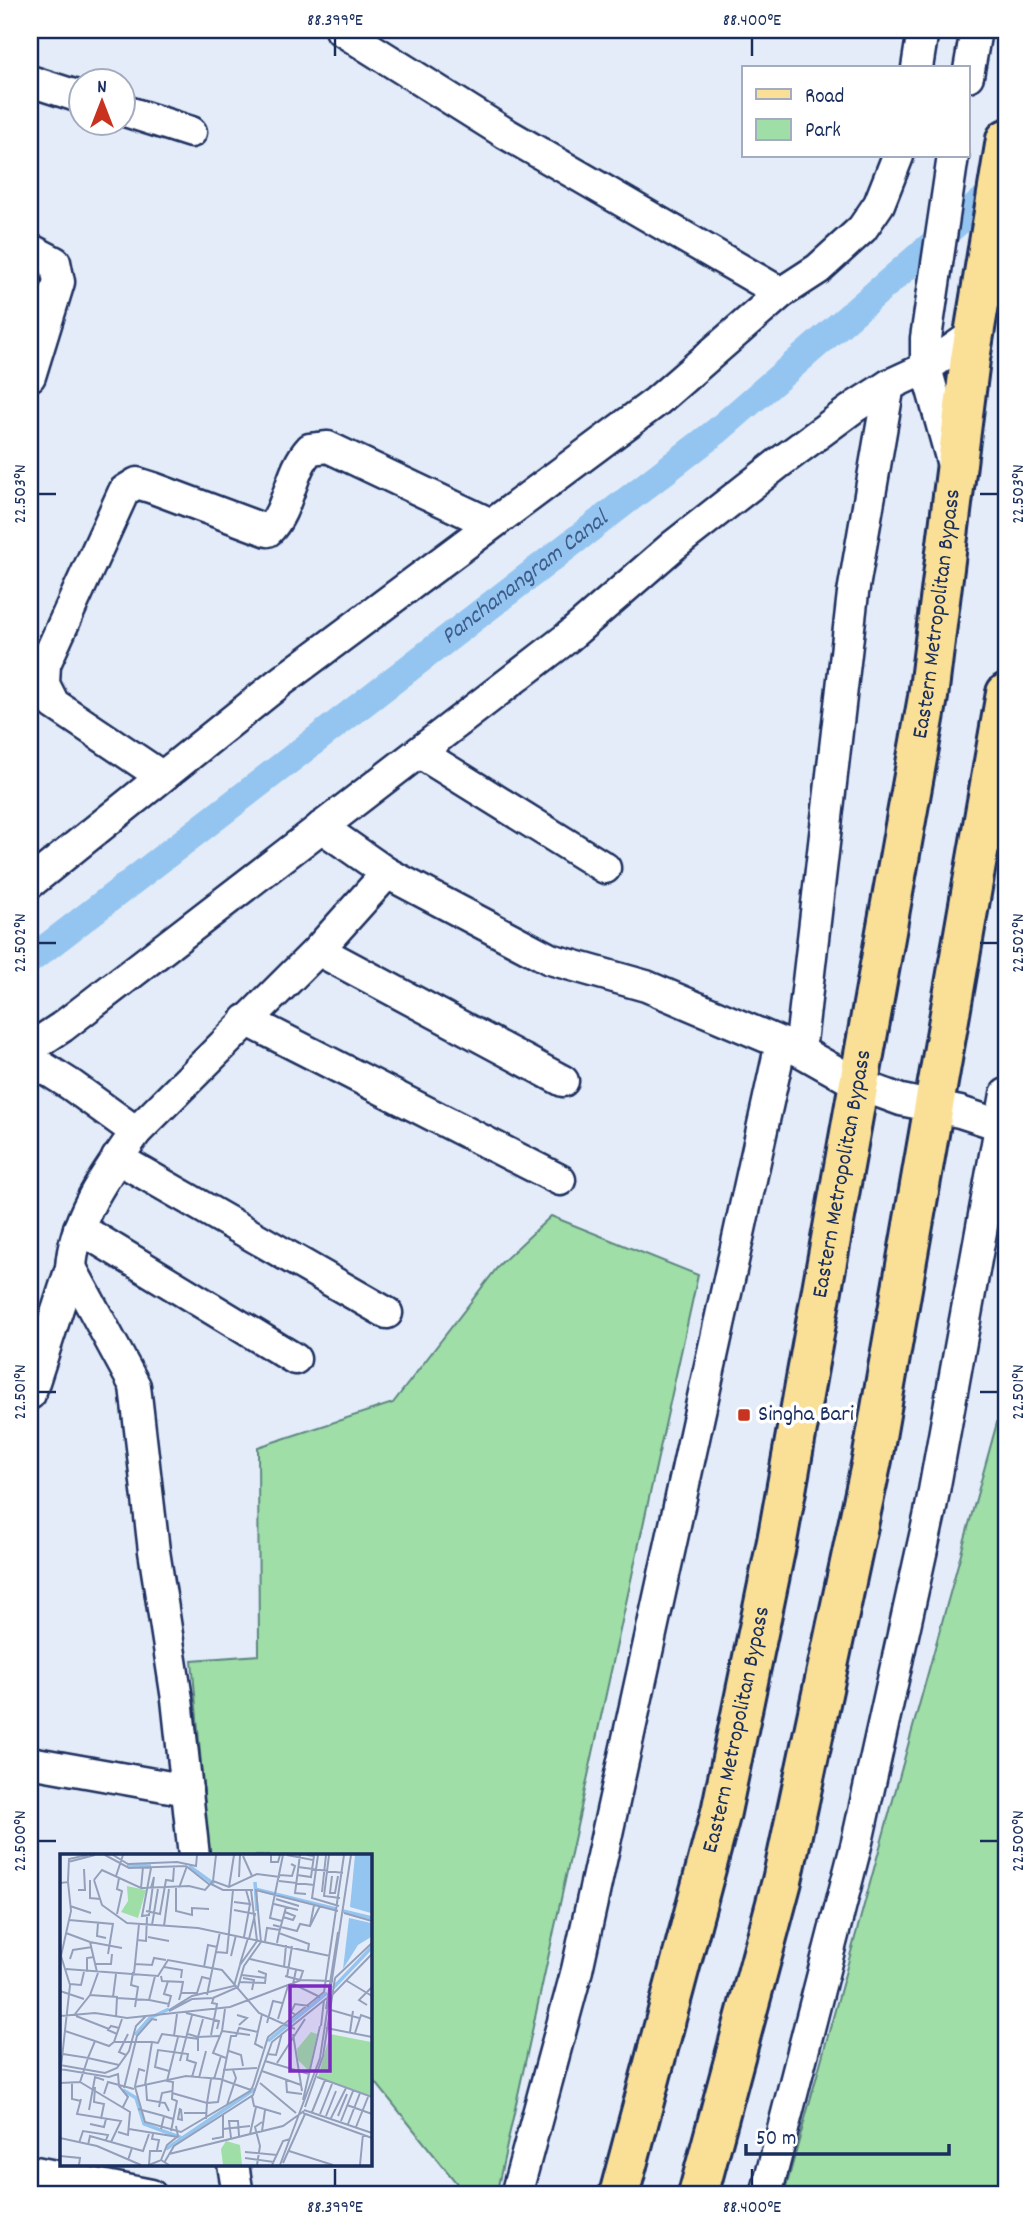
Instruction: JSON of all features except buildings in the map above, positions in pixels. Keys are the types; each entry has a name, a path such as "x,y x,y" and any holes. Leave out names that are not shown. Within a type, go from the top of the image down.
{"main road":[{"name":"Eastern Metropolitan Bypass","path":"619,2195 720,1811 777,1541 928,697 970,359 989,309 1006,139"},
{"path":"698,2195 785,1867 872,1460 1006,693"}],"street":[{"path":"341,30 505,133 781,293"},
{"path":"917,66 923,30"},
{"path":"970,66 976,30"},
{"path":"30,81 66,93"},
{"path":"136,114 191,132"},
{"path":"30,883 161,776 665,395 781,293 818,268 862,229 879,204 897,158"},
{"path":"951,164 926,338 926,368 955,475"},
{"path":"30,249 55,262 59,282 30,376"},
{"path":"30,1048 62,1027 420,753 567,638 673,546 768,472 889,385 926,368 989,309"},
{"path":"516,2195 578,1970 790,1047 853,593 889,385"},
{"path":"161,776 54,704 44,684 45,664 124,491 136,483 268,531 277,522 299,461 310,449 328,447 491,524"},
{"path":"420,753 605,868"},
{"path":"321,827 387,873 550,959 624,977 790,1047 860,1085 901,1100 1004,1126"},
{"path":"30,1394 71,1268 72,1249 79,1228 117,1158 136,1132 318,950 387,873"},
{"path":"318,950 563,1081"},
{"path":"246,1020 560,1180"},
{"path":"30,1059 136,1132"},
{"path":"766,2195 856,1842 930,1513 1004,1126 1006,1094"},
{"path":"117,1158 387,1313"},
{"path":"79,1228 295,1359"},
{"path":"71,1268 135,1386 194,1854"},
{"path":"30,1762 187,1790"},
{"path":"233,2166 238,2195"},
{"path":"30,2171 69,2172 141,2194"}],"green space":[{"path":"551,1216 698,1275 496,2195 466,2195 371,2076 371,1854 209,1854 192,1660 259,1655 258,1447 393,1403 500,1264"},
{"path":"1006,1390 1006,2195 784,2195"}],"waterway":[{"name":"Panchanangram Canal","path":"30,960 717,431 1003,183"}],"place":[{"name":"Singha Bari","path":"744,1415"}]}
